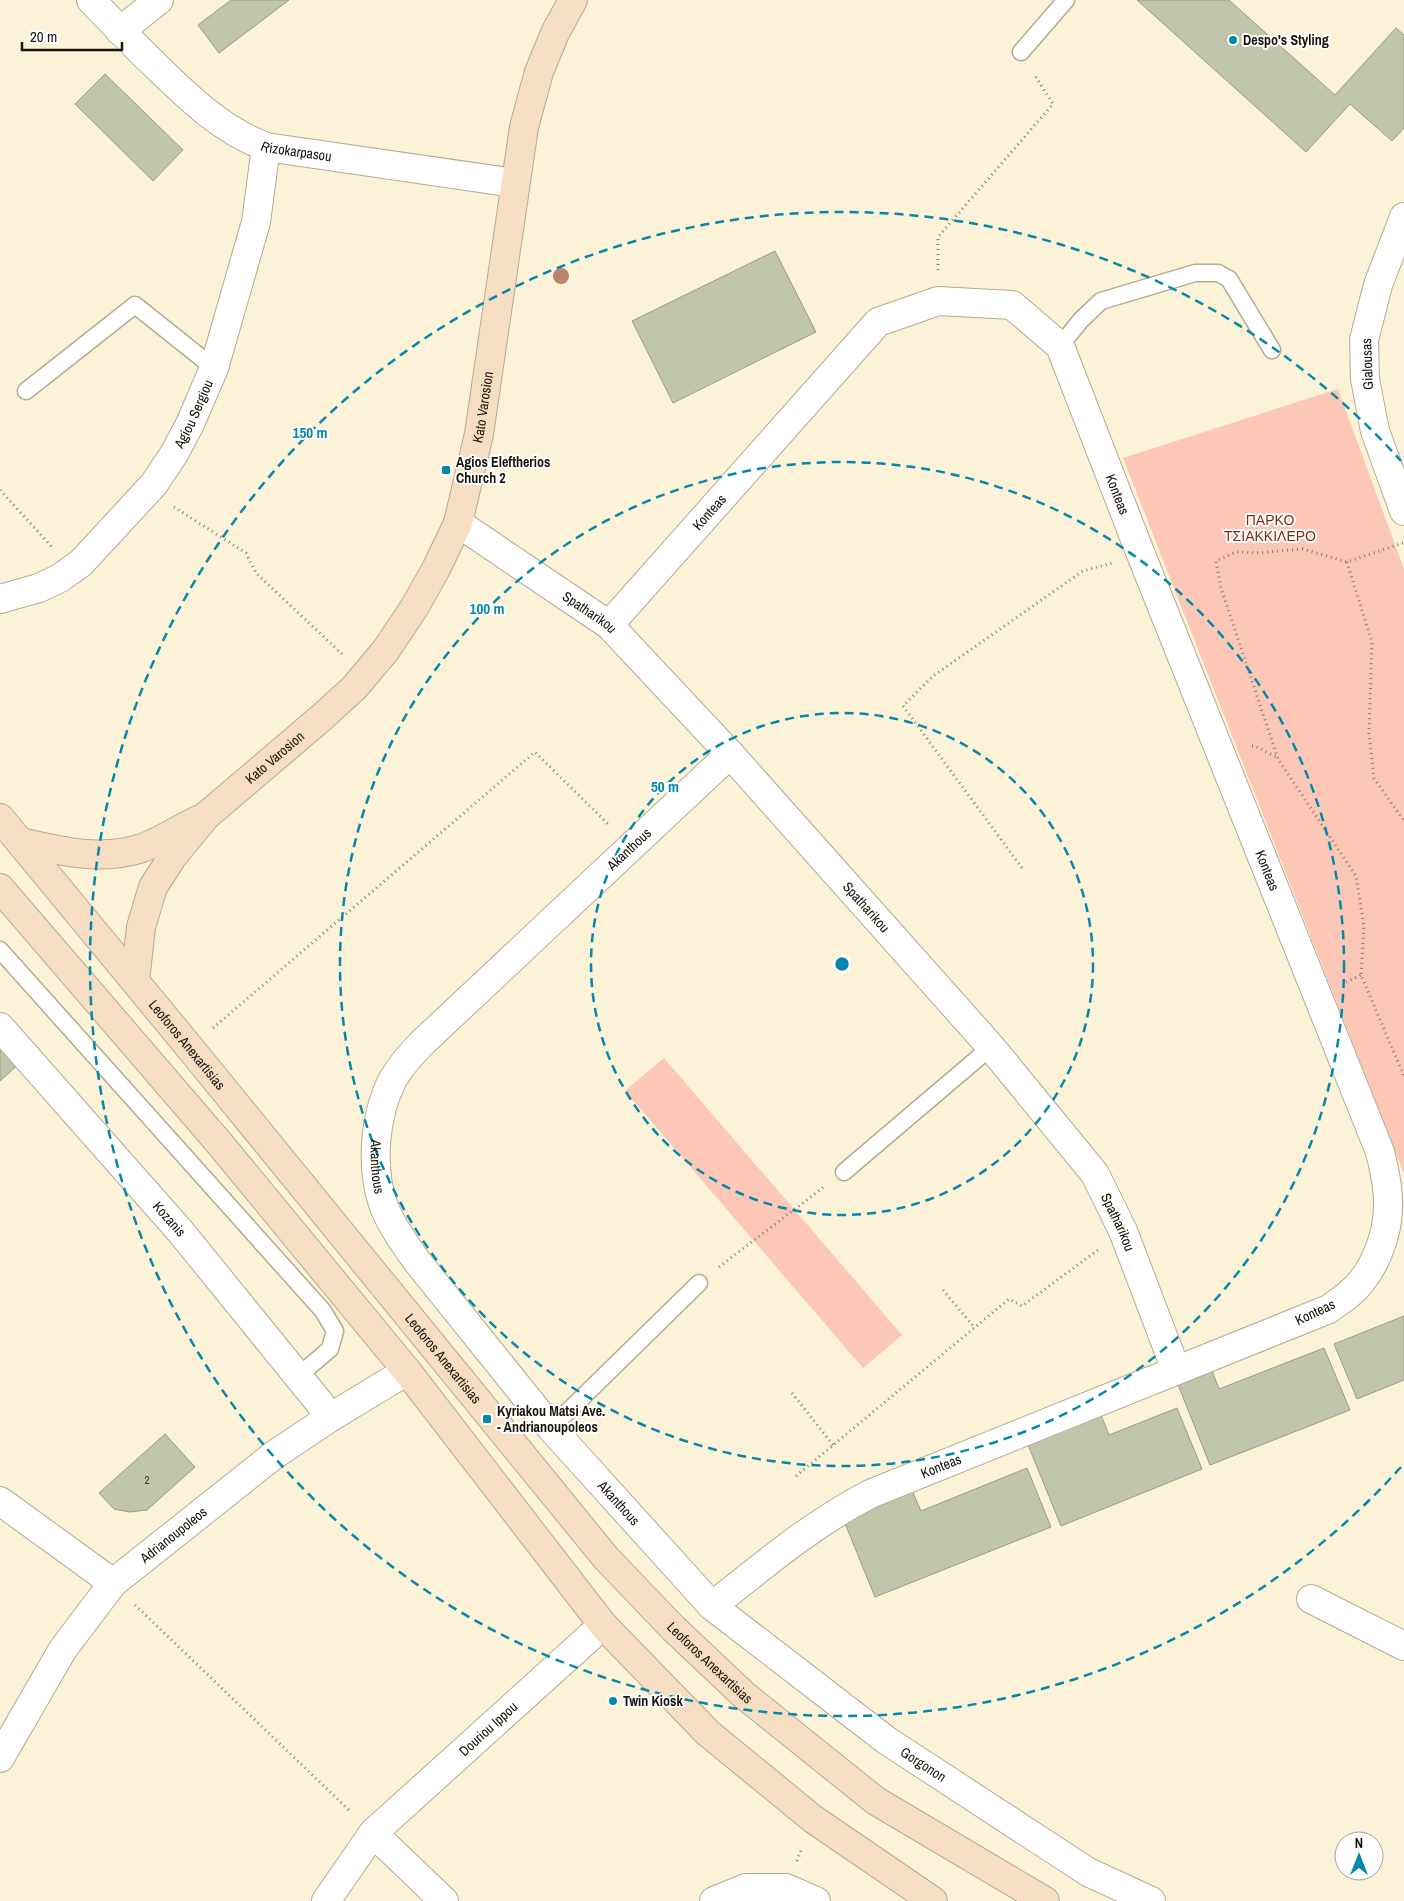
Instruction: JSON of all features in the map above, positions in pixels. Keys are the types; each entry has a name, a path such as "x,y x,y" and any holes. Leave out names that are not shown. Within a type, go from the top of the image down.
{"main road":[{"name":"Kato Varosion","path":"135,981 141,927 153,887 173,856 206,816 354,688 386,650 414,608 436,569 458,523 479,434 524,127 539,72 555,32 573,0"},
{"name":"Kato Varosion","path":"20,842 70,853 107,856 140,849 206,816"},
{"name":"Leoforos Anexartisias","path":"0,818 606,1558 673,1628 744,1695 876,1800 1045,1901"},
{"path":"0,888 220,1144 407,1372 604,1625 708,1733 813,1819 933,1901"}],"street":[{"name":"Rizokarpasou","path":"91,0 120,31 202,109 244,138 266,147 515,183"},
{"path":"120,31 159,0"},
{"name":"Agiou Sergiou","path":"0,599 39,588 72,570 148,491 169,462 190,424 214,368 256,222 266,147"},
{"name":"Gialousas","path":"1404,217 1378,285 1364,340 1365,379 1375,431 1404,511"},
{"name":"Konteas","path":"609,625 878,322 938,301 1012,305 1060,346 1380,1152 1387,1181 1386,1227 1378,1252 1366,1274 1349,1295 1329,1309 842,1508 783,1550 712,1606"},
{"name":"Spatharikou","path":"458,523 609,625 730,754 991,1047 1095,1174 1123,1231 1176,1370"},
{"name":"Akanthous","path":"712,1606 551,1428 416,1260 392,1223 384,1206 379,1184 376,1143 378,1124 384,1103 393,1080 406,1059 730,754"},
{"name":"Kozanis","path":"0,1027 180,1231 331,1417"},
{"name":"Adrianoupoleos","path":"0,1758 63,1649 113,1584 274,1455 331,1417 407,1372"},
{"path":"0,1501 113,1584"},
{"path":"1311,1599 1404,1646"},
{"name":"Gorgonon","path":"712,1606 886,1740 1088,1872 1151,1901"},
{"name":"Douriou Ippou","path":"326,1901 373,1833 604,1625"},
{"path":"373,1833 444,1901"},
{"path":"714,1901 746,1888 786,1888 816,1901"}],"lane":[{"path":"1022,52 1066,0"},
{"path":"1060,346 1101,301 1195,273 1218,273 1229,279 1272,350"},
{"path":"26,392 135,305 214,368"},
{"path":"0,950 324,1311 335,1331 330,1349 297,1377"},
{"path":"844,1172 991,1047"},
{"path":"551,1428 699,1283"}],"path":[{"path":"938,301 938,237 1053,104 1022,52"},
{"path":"0,490 72,570"},
{"path":"148,491 246,553 256,573 365,675"},
{"path":"1404,542 1347,562 1303,549 1256,553 1236,552 1216,561 1221,588 1278,759 1356,876 1364,926 1361,975 1404,1076"},
{"path":"1022,868 903,706 933,676 1083,571 1142,556"},
{"path":"1347,562 1372,642 1369,733 1374,778 1404,821"},
{"path":"190,1048 535,752 631,847"},
{"path":"699,1283 844,1172"},
{"path":"796,1476 1009,1298 1022,1306 1123,1231"},
{"path":"943,1290 974,1328"},
{"path":"792,1393 833,1445"},
{"path":"113,1584 373,1833"},
{"path":"786,1888 813,1819"}],"green space":[{"name":"ΠΑΡΚΟ ΤΣΙΑΚΚΙΛΕΡΟ","path":"1338,389 1404,569 1404,1174 1123,458"},
{"path":"664,1058 902,1335 863,1368 625,1091"}],"building":[{"path":"231,0 289,0 219,53 198,25"},
{"path":"1137,0 1229,0 1335,95 1396,28 1404,35 1404,128 1392,141 1350,104 1306,152"},
{"path":"105,74 183,150 153,181 75,104"},
{"path":"775,251 816,332 673,403 632,321"},
{"path":"0,1038 21,1062 0,1081"},
{"path":"1404,1316 1404,1380 1357,1399 1334,1344"},
{"path":"1324,1348 1350,1410 1210,1465 1175,1377 1209,1363 1219,1389"},
{"path":"1097,1405 1109,1435 1177,1408 1202,1469 1061,1526 1024,1435"},
{"path":"165,1434 195,1467 147,1510 130,1512 114,1509 99,1493"},
{"path":"1027,1468 1051,1527 875,1597 842,1516 911,1488 921,1511"}],"place":[{"name":"Despo's Styling","path":"1233,40"},
{"name":"Agios Eleftherios Church 2","path":"446,470"},
{"name":"Kyriakou Matsi Ave. - Andrianoupoleos","path":"487,1419"},
{"name":"Twin Kiosk","path":"613,1701"}]}
